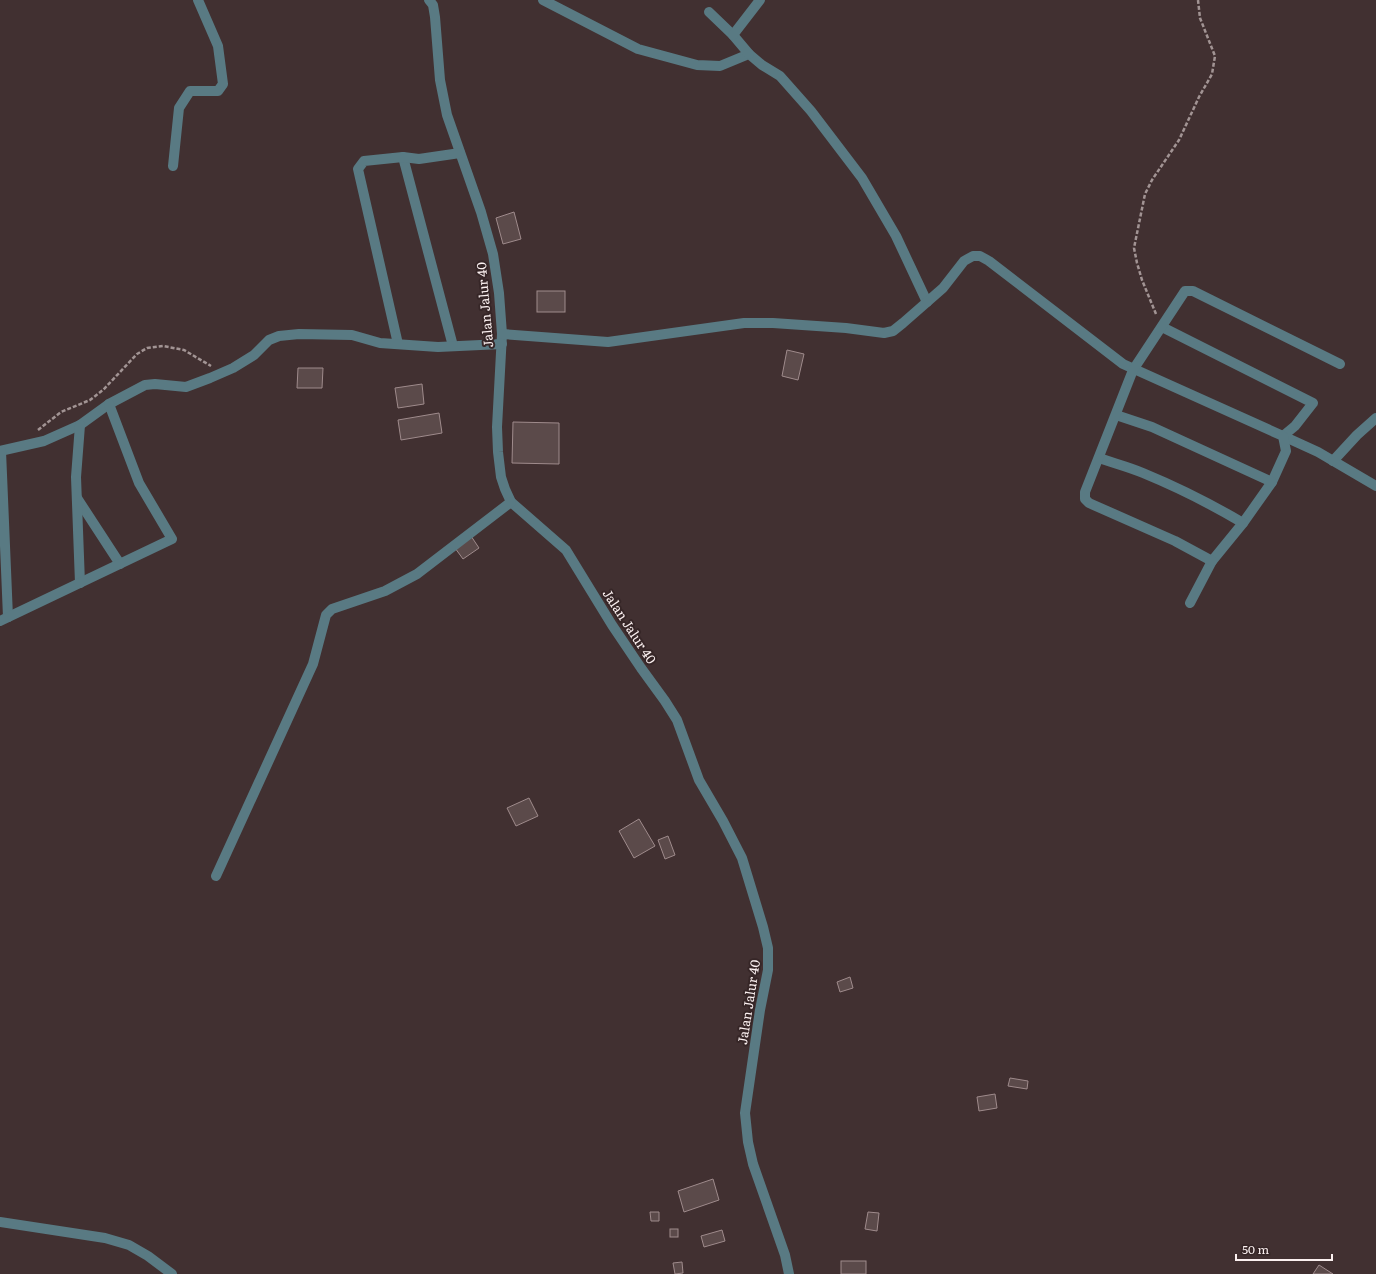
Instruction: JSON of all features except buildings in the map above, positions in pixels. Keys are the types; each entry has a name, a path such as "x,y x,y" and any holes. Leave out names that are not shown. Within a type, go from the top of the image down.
{"street":[{"path":"173,166 179,108 190,91 218,91 222,84 218,46 198,0"},
{"name":"Jalan Jalur 40","path":"429,0 435,17 440,80 447,115 481,212 493,254 499,293 502,339 497,427 498,452 501,477 505,489 511,502 566,550 612,625 677,720 699,780 723,821 742,858 763,926 768,948 768,970 754,1048 745,1112 752,1164 785,1255 789,1274"},
{"path":"543,0 638,49 697,65 720,66 749,54"},
{"path":"733,35 760,0"},
{"path":"709,12 733,35 749,54 762,65 780,76 812,111 862,178 896,236 928,302"},
{"path":"398,344 358,169 364,161 404,157 419,159 460,153"},
{"path":"404,157 453,346"},
{"path":"108,404 139,483 172,539 4,619 1,451 44,441 80,425 108,404 145,385 155,384 186,387 233,368 254,355 269,340 279,336 299,334 352,335 380,343 438,347 502,339 608,342 744,323 774,323 846,328 884,333 893,331 928,302 943,288 964,262 974,256 980,256 990,261 1123,364 1133,370 1318,452 1376,486"},
{"path":"1212,561 1175,541 1089,503 1085,499 1085,492 1133,370 1185,291 1193,291 1340,364"},
{"path":"1162,327 1313,403 1294,426 1283,436"},
{"path":"1116,415 1152,427 1272,482"},
{"path":"1333,461 1357,435 1376,418"},
{"path":"80,425 76,477 80,583"},
{"path":"1190,603 1212,561 1243,523 1272,482 1286,451 1283,436"},
{"path":"1099,458 1161,481 1243,523"},
{"path":"76,497 120,564"},
{"path":"216,876 313,664 326,615 332,609 385,591 417,574 511,502"},
{"path":"0,1222 117,1241 129,1245 148,1256 172,1274"}],"path":[{"path":"1162,327 1142,280 1134,248 1145,194 1152,180 1179,140 1199,97 1212,74 1215,56 1200,18 1198,0"},
{"path":"36,433 61,412 90,400 103,390 137,354 147,348 163,346 184,350 208,366 233,368"}]}
